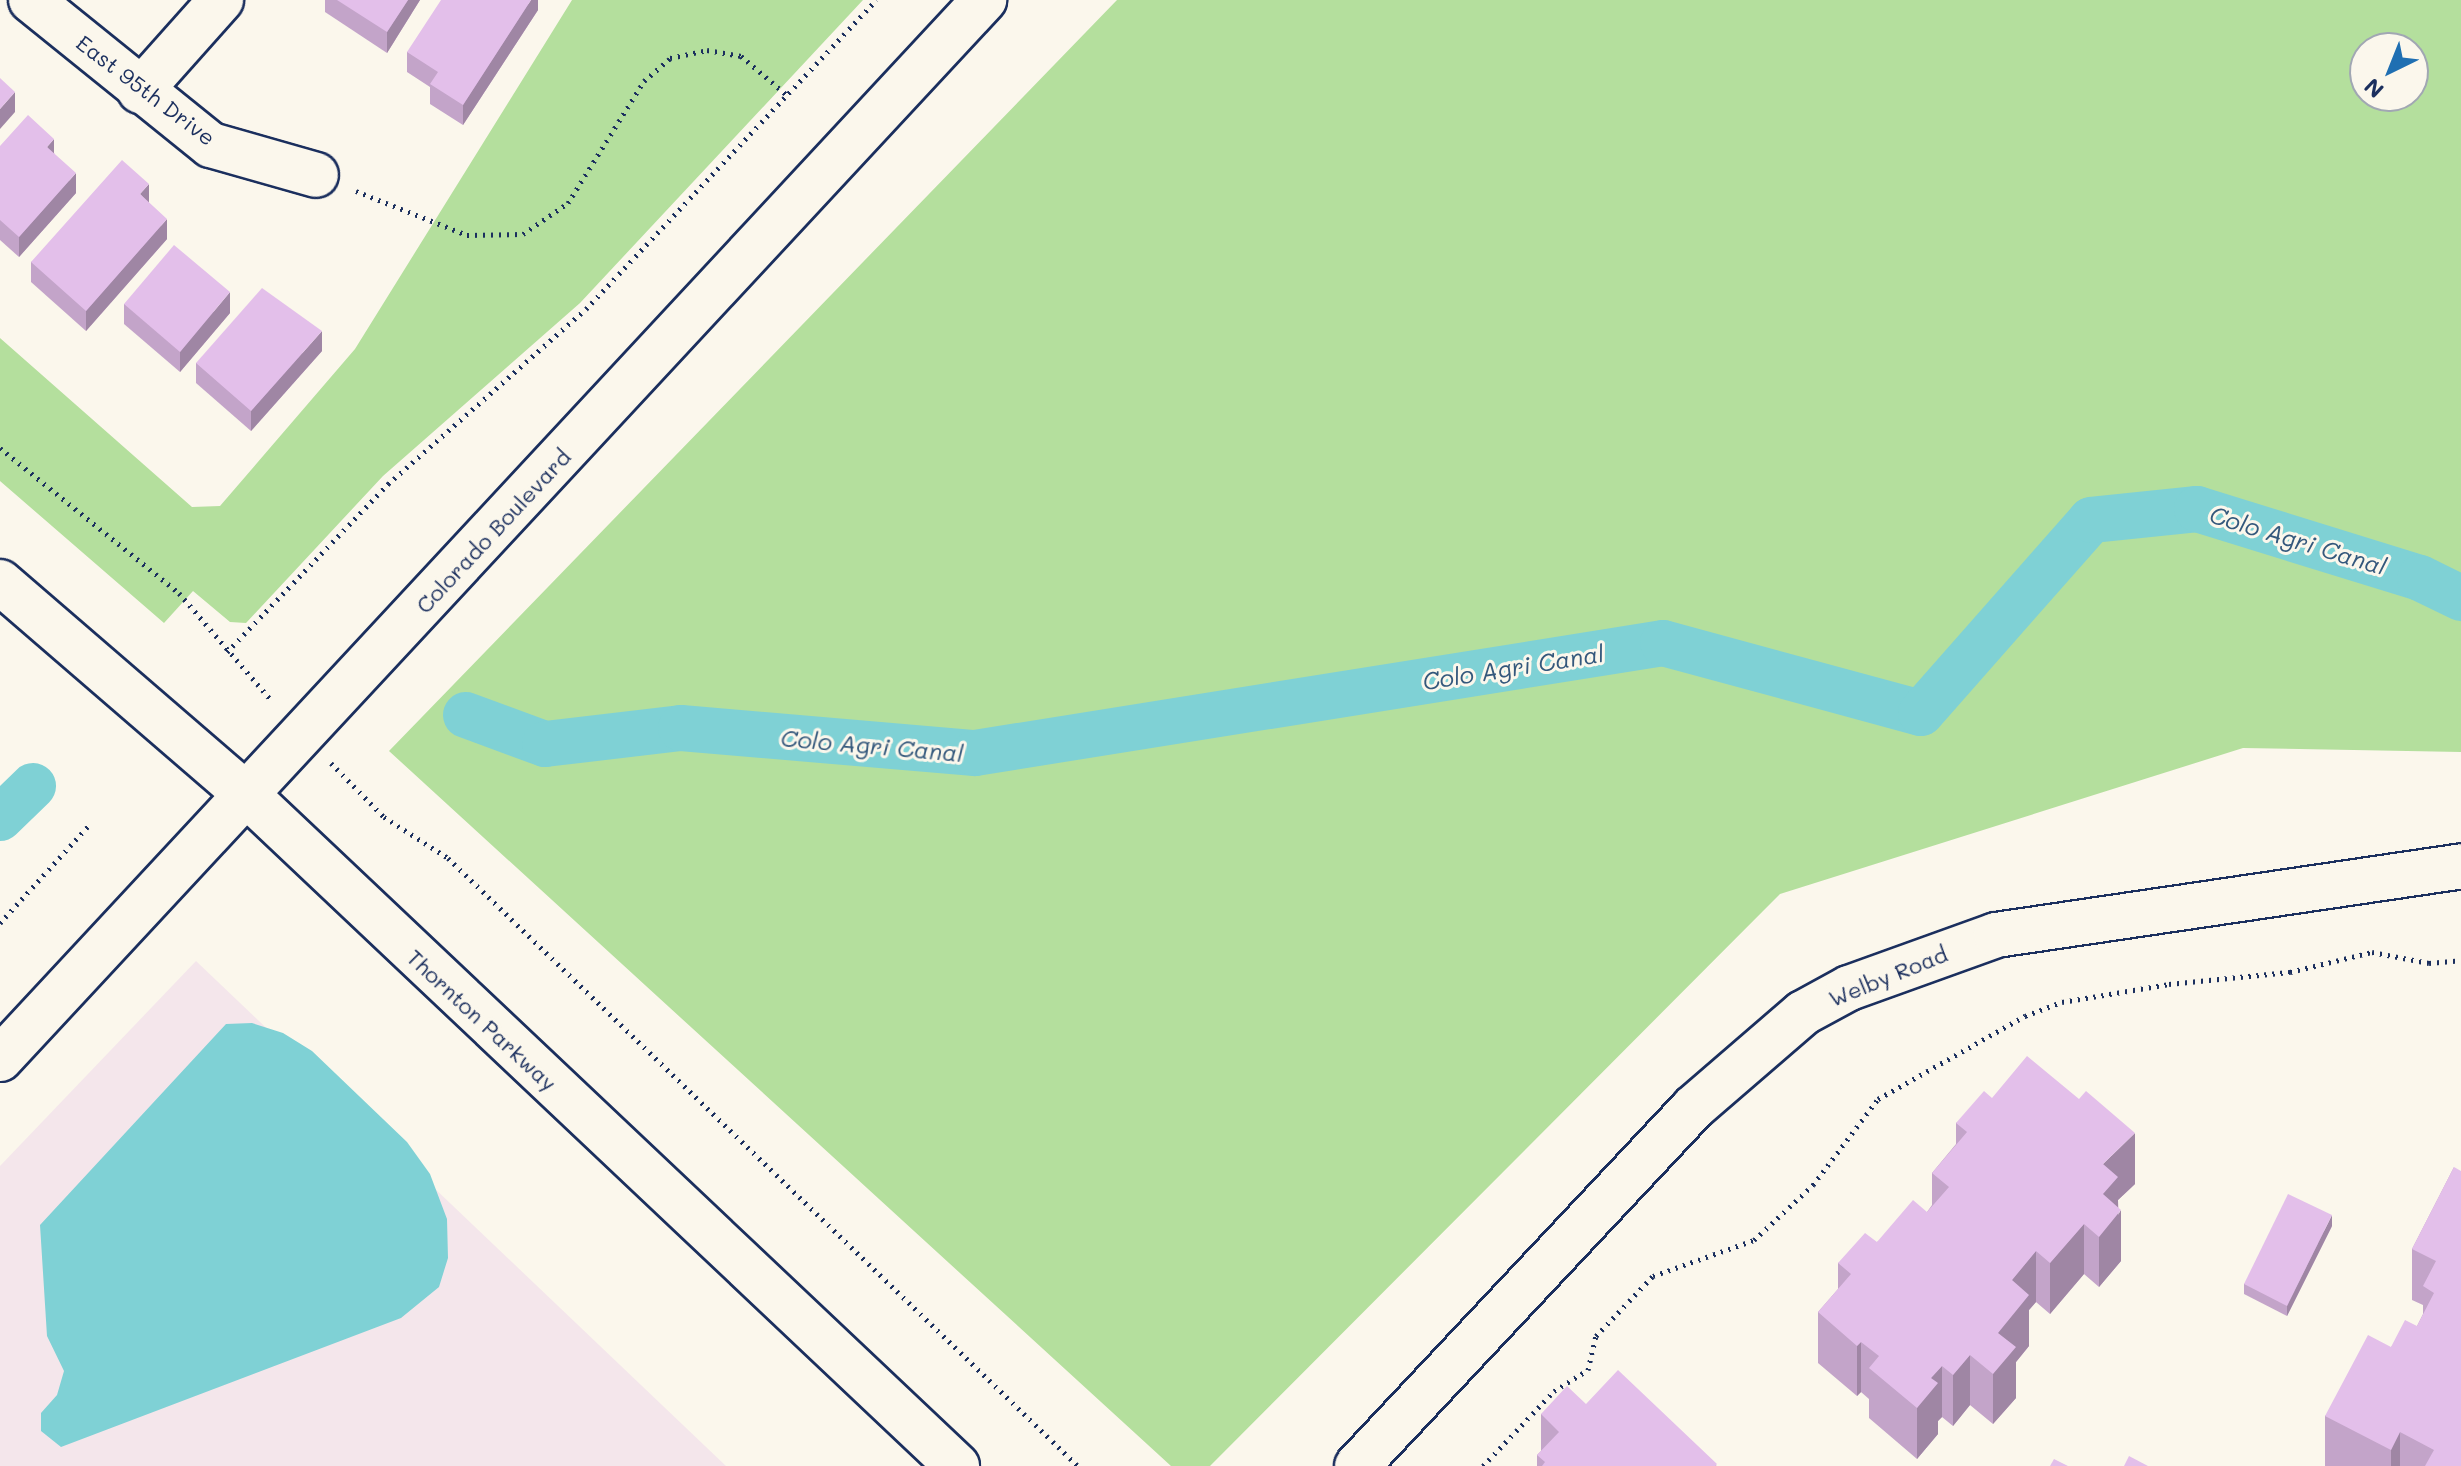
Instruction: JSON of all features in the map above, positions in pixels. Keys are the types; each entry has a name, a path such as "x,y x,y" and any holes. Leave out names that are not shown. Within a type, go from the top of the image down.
{"main road":[{"name":"East 95th Drive","path":"31,0 140,91 211,145 316,175"},
{"path":"140,91 221,0"},
{"name":"Colorado Boulevard","path":"0,1059 984,0"},
{"name":"Thornton Parkway","path":"0,582 247,795 957,1466"},
{"name":"Welby Road","path":"1357,1466 1693,1108 1770,1037 1849,988 1996,935 2461,866"}],"path":[{"path":"0,448 179,593 227,652 388,484 586,309 876,0"},
{"path":"316,175 467,235 503,237 538,227 568,203 644,81 670,58 707,50 741,56 787,95"},
{"path":"384,817 448,858 1078,1466"},
{"path":"0,923 91,823"},
{"path":"1483,1466 1554,1391 1588,1370 1596,1336 1653,1276 1754,1240 1813,1185 1878,1099 2025,1016 2062,1002 2169,984 2290,972 2372,952 2429,963 2461,960"}],"shaded area":[{"path":"196,961 726,1466 0,1466 0,1166"}],"green space":[{"path":"572,0 863,0 580,303 383,476 246,623 230,622 193,591 164,623 0,481 0,338 192,507 220,506 355,349"},
{"path":"1117,0 2461,0 2461,752 2243,748 1780,894 1210,1466 1171,1466 389,751"}],"water":[{"path":"252,1023 283,1033 312,1051 407,1142 430,1174 447,1219 448,1258 439,1287 401,1318 61,1447 41,1431 41,1413 57,1395 64,1371 47,1336 40,1225 226,1024"}],"building":[{"path":"337,0 408,0 387,32"},
{"path":"441,0 531,0 463,105 430,84 438,72 407,52"},
{"path":"0,78 15,92 0,109"},
{"path":"28,115 54,139 47,147 76,173 19,237 0,220 0,146"},
{"path":"122,160 149,184 140,194 167,219 86,311 31,262"},
{"path":"174,245 230,292 180,352 124,304"},
{"path":"262,288 322,331 251,411 196,363"},
{"path":"2027,1056 2079,1099 2086,1091 2135,1133 2103,1164 2118,1177 2103,1194 2121,1210 2099,1237 2084,1224 2050,1263 2036,1251 2012,1280 2029,1295 1998,1333 2016,1347 1993,1374 1970,1355 1953,1375 1942,1366 1931,1378 1938,1383 1917,1408 1869,1368 1879,1356 1861,1342 1857,1346 1818,1312 1851,1274 1838,1263 1865,1233 1877,1242 1913,1200 1927,1212 1949,1187 1932,1173 1967,1132 1956,1123 1984,1091 1992,1098"},
{"path":"2454,1167 2461,1171 2461,1466 2425,1466 2434,1450 2400,1432 2391,1450 2325,1416 2368,1335 2391,1347 2405,1320 2417,1326 2434,1293 2423,1286 2436,1261 2412,1249"},
{"path":"2288,1194 2332,1215 2287,1306 2244,1284"},
{"path":"1618,1370 1717,1464 1542,1466 1545,1462 1537,1455 1559,1432 1541,1414 1567,1386 1586,1404"},
{"path":"2129,1456 2148,1466 2124,1466"},
{"path":"2054,1459 2068,1466 2050,1466"}],"waterway":[{"name":"Colo Agri Canal","path":"466,715 545,744 681,728 975,753 1663,643 1921,713 2091,520 2197,509 2420,578 2461,598"},
{"name":"Colo Agri Canal","path":"0,818 33,786"}]}
